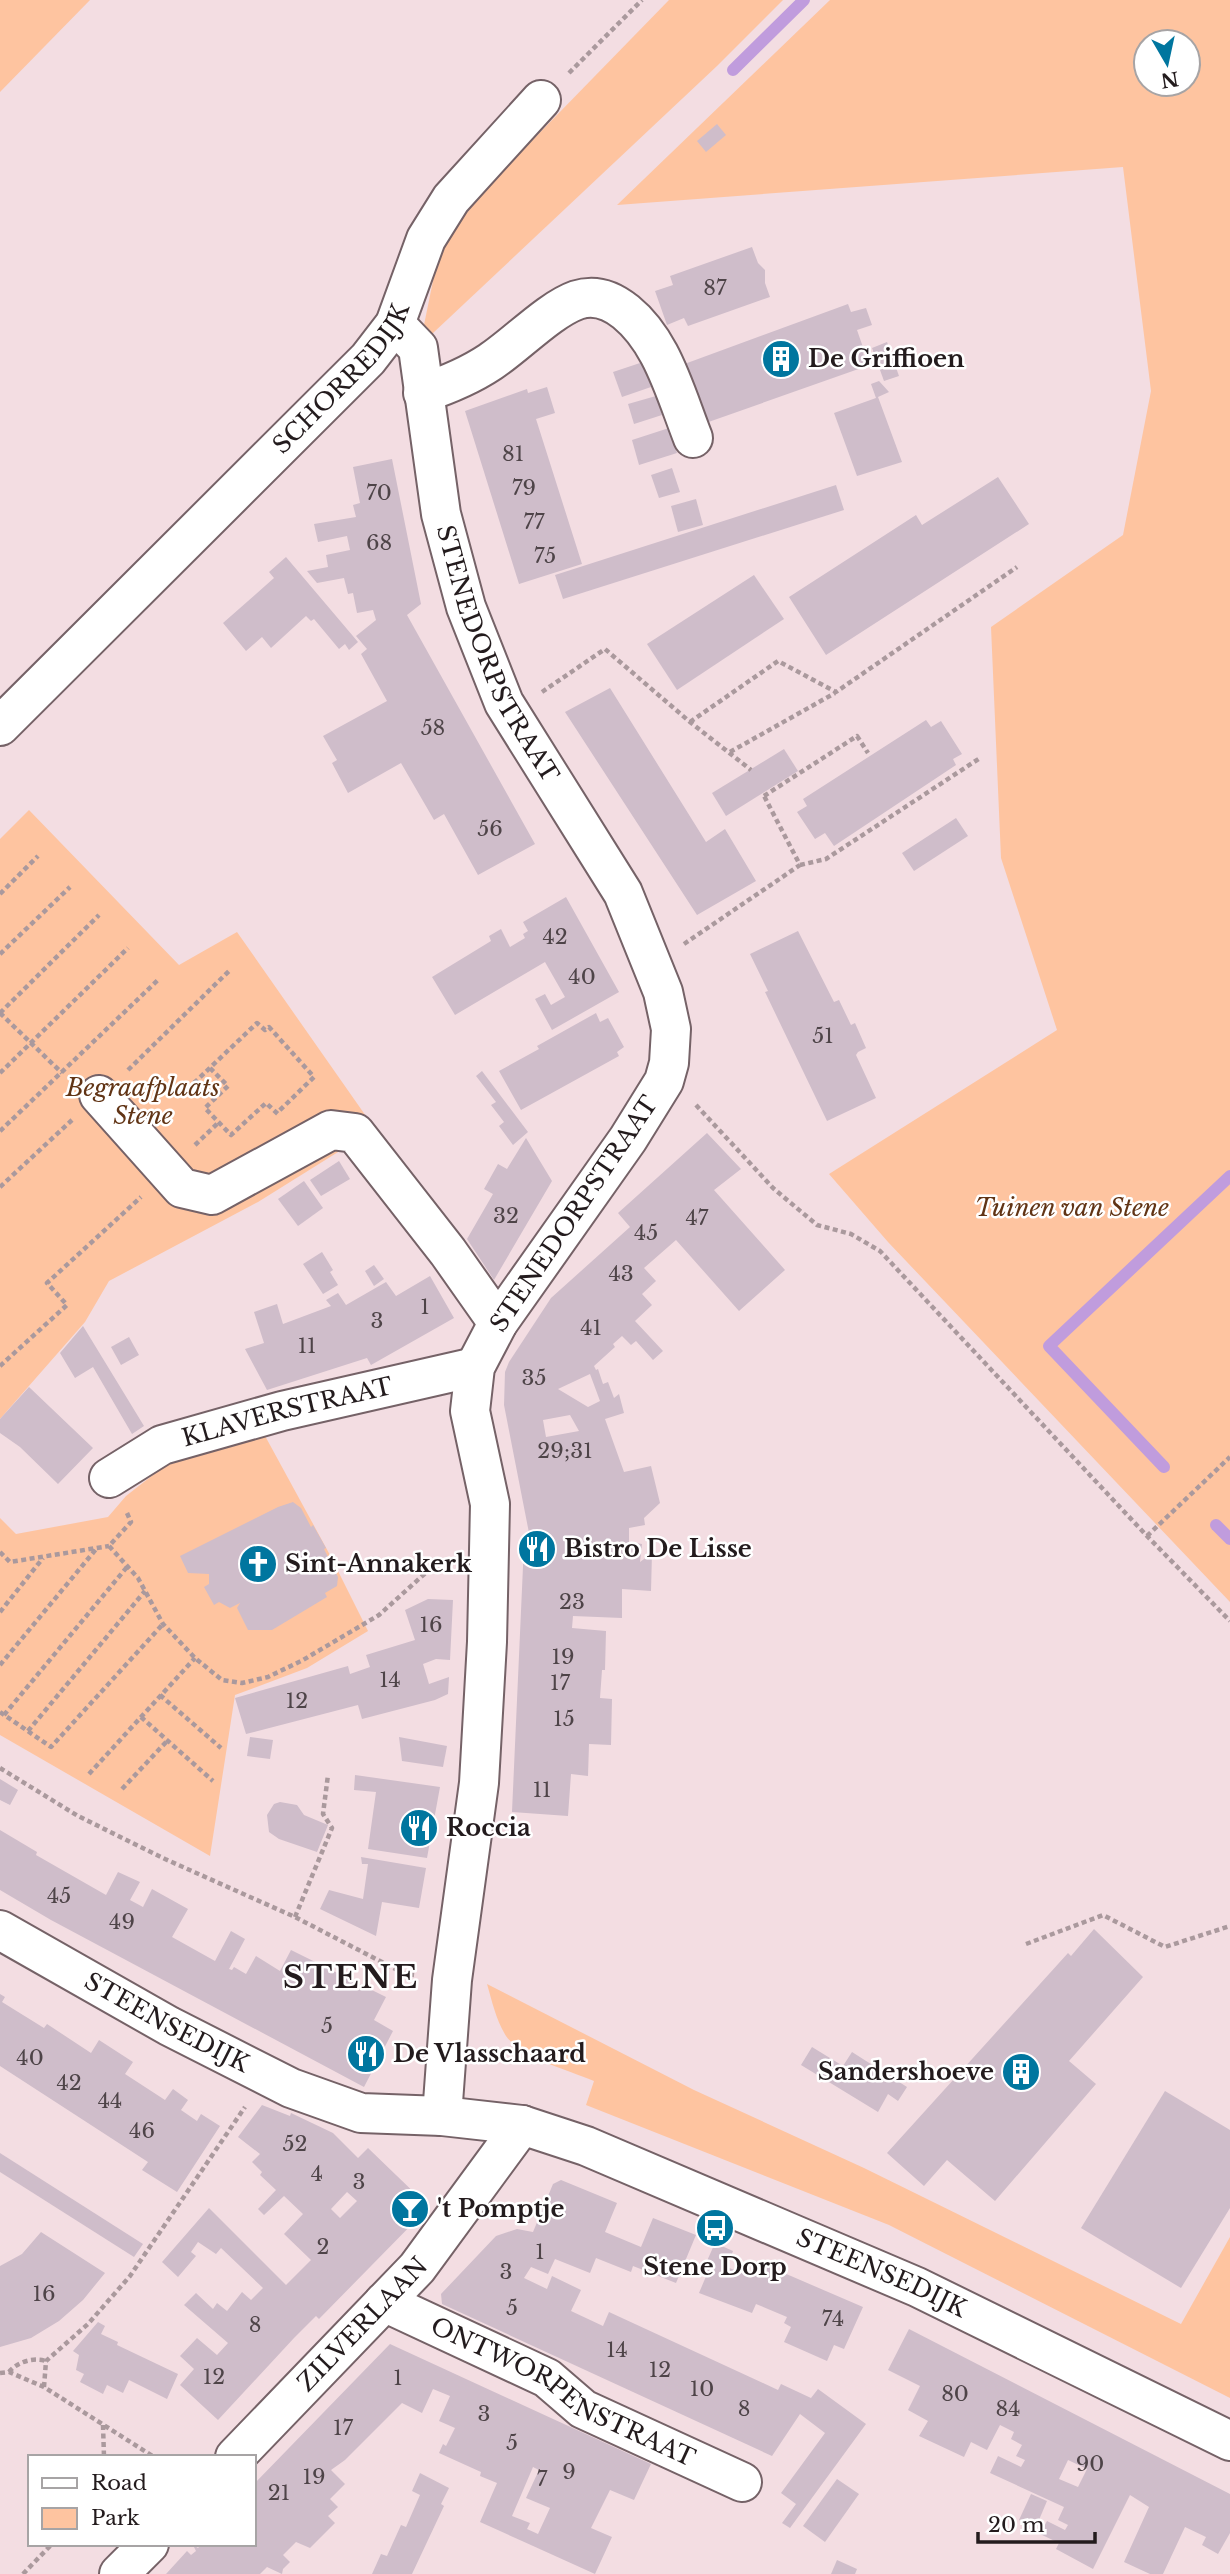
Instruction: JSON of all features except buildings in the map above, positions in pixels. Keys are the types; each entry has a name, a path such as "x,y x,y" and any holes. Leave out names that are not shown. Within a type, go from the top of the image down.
{"street":[{"name":"SCHORREDIJK","path":"0,726 368,359 396,324 426,239 451,199 541,100"},
{"path":"423,393 464,378 568,305 578,300 597,299 625,309 646,332 660,355 693,438"},
{"name":"STENEDORPSTRAAT","path":"396,324 418,348 441,514 471,620 505,703 623,894 663,992 671,1030 669,1063 664,1081 628,1139 498,1323 475,1367 470,1411 490,1504 487,1642 478,1783 452,1980 442,2116"},
{"path":"99,1095 182,1188 212,1195 331,1130 355,1133 448,1252 498,1323"},
{"name":"KLAVERSTRAAT","path":"109,1478 162,1445 282,1411 475,1367"},
{"name":"STEENSEDIJK","path":"0,1930 169,2026 291,2088 361,2113 442,2116 522,2125 586,2146 917,2287 1230,2441"},
{"name":"ZILVERLAAN","path":"237,2455 416,2268 522,2125"},
{"name":"ONTWORPENSTRAAT","path":"384,2302 547,2378 583,2409 742,2482"},
{"path":"120,2574 147,2546"}],"path":[{"path":"541,100 642,0"},
{"path":"729,752 836,692 1017,567"},
{"path":"538,695 605,649 751,770"},
{"path":"690,722 778,661 836,692"},
{"path":"800,865 764,795 857,736 868,753"},
{"path":"652,966 800,865 826,859 980,758"},
{"path":"0,894 38,856"},
{"path":"0,954 70,887"},
{"path":"99,915 0,1013 61,1072 99,1095"},
{"path":"0,1073 128,948"},
{"path":"0,1187 137,1062 230,970"},
{"path":"0,1131 158,979"},
{"path":"194,1083 257,1023 265,1030 269,1027 314,1077 277,1113"},
{"path":"210,1068 228,1086 205,1108 231,1135 266,1103 306,1144"},
{"path":"664,1081 704,1110 773,1188 817,1225 850,1234 880,1251 1230,1621"},
{"path":"0,1364 67,1306 47,1283 218,1123"},
{"path":"1147,1536 1230,1457"},
{"path":"1,1554 10,1562 108,1546 131,1522 109,1478"},
{"path":"108,1546 128,1567 145,1591 163,1624 195,1658 222,1680 242,1683 268,1677 303,1660 379,1615 431,1569"},
{"path":"0,1665 97,1548"},
{"path":"0,1612 44,1557"},
{"path":"128,1567 2,1714 51,1747 163,1624"},
{"path":"27,1731 145,1591"},
{"path":"89,1774 195,1658"},
{"path":"160,1695 221,1748"},
{"path":"141,1717 213,1782"},
{"path":"122,1789 167,1741"},
{"path":"0,1768 78,1816 165,1859 295,1917 405,1974 452,1980"},
{"path":"295,1917 332,1828 323,1814 328,1775"},
{"path":"1026,1944 1103,1915 1164,1947 1230,1926"},
{"path":"44,2387 46,2361 88,2324 130,2276 266,2075"},
{"path":"9,2372 15,2365 38,2359 46,2361"},
{"path":"0,2372 9,2372 44,2387 151,2455"},
{"path":"103,2425 104,2455"},
{"path":"23,2574 50,2546"}],"green space":[{"path":"0,0 90,0 0,92"},
{"path":"669,0 783,0 717,66 432,334 424,325 443,232"},
{"name":"Tuinen van Stene","path":"830,0 1230,0 1230,1602 888,1242 829,1174 1057,1030 1001,858 991,627 1123,535 1151,391 1123,167 617,205"},
{"name":"Begraafplaats Stene","path":"29,810 179,965 237,932 375,1129 258,1202 109,1281 85,1322 0,1419 0,839"},
{"path":"264,1434 368,1631 307,1668 235,1695 210,1856 0,1735 0,1518 16,1534 108,1517 126,1496 167,1464"},
{"path":"487,1984 694,2090 864,2168 1181,2324 1230,2237 1230,2398 889,2225 586,2105 594,2081 534,2057 513,2044 500,2024"}],"waterway":[{"path":"733,70 804,0"},
{"path":"1164,1467 1049,1346 1230,1176"},
{"path":"1216,1525 1230,1539"}],"place":[{"name":"De Griffioen","path":"781,359"},
{"name":"Bistro De Lisse","path":"537,1549"},
{"name":"Sint-Annakerk","path":"258,1564"},
{"name":"Roccia","path":"419,1828"},
{"name":"De Vlasschaard","path":"366,2054"},
{"name":"Sandershoeve","path":"1021,2072"},
{"name":"'t Pomptje","path":"410,2209"},
{"name":"Stene Dorp","path":"715,2228"}],"district":[{"name":"STENE","path":"351,1977"}]}
